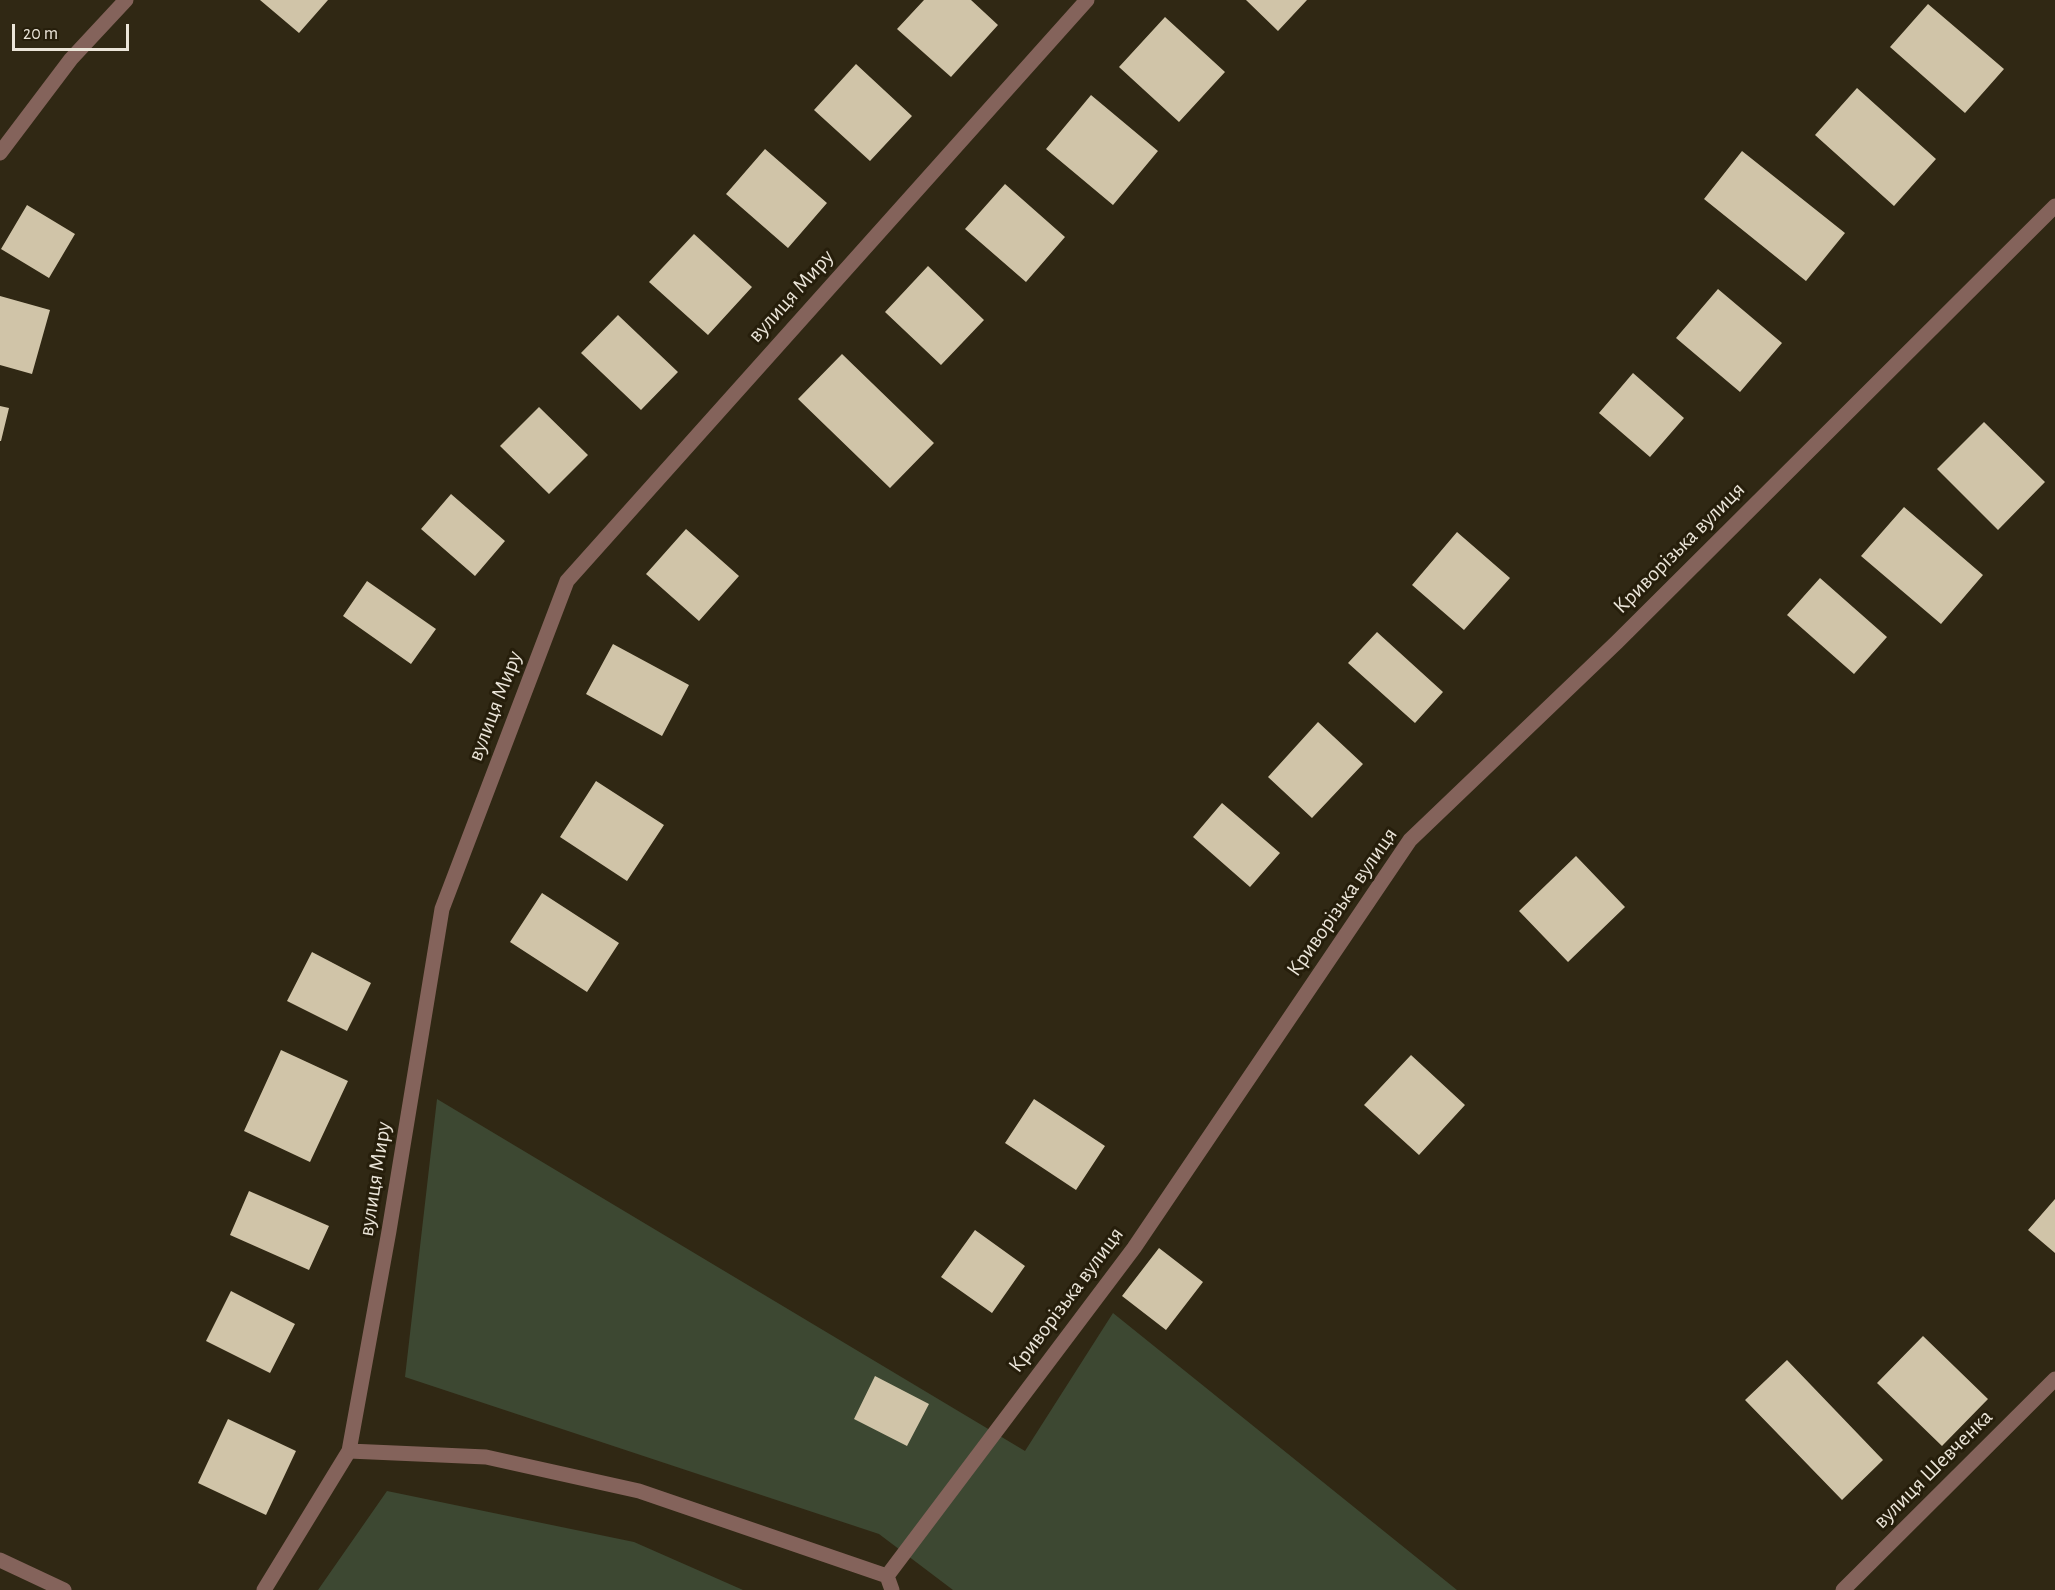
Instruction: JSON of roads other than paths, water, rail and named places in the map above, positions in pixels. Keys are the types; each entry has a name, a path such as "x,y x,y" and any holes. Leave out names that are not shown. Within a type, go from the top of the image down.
{"street":[{"path":"0,153 71,59 126,0"},
{"name":"вулиця Миру","path":"264,1590 349,1451 389,1231 442,909 567,580 1087,0"},
{"name":"Криворізька вулиця","path":"890,1583 1134,1248 1410,840 1617,642 2055,206"},
{"name":"вулиця Шевченка","path":"1843,1590 2055,1379"},
{"path":"349,1451 486,1456 639,1491 890,1583"},
{"path":"0,1560 64,1590"}]}
